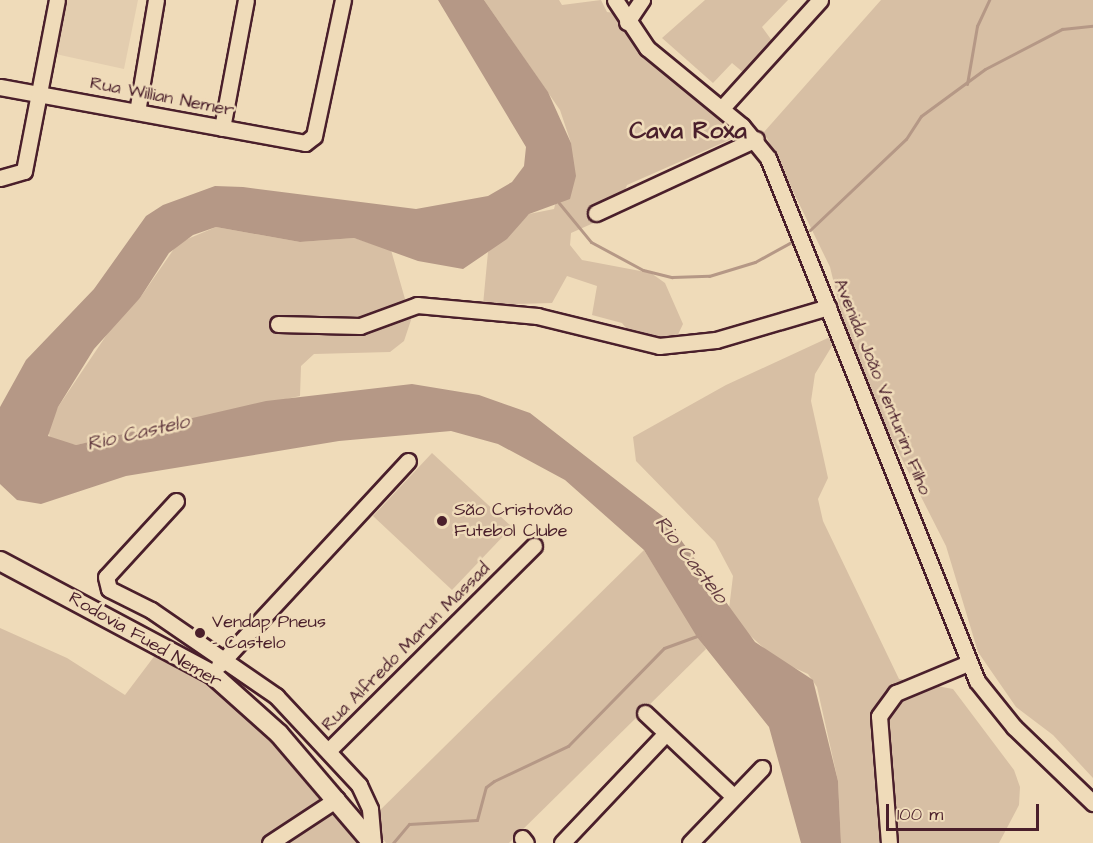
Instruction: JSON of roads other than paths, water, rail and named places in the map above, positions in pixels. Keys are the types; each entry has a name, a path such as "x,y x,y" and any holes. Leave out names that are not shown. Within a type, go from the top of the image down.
{"main road":[{"name":"Rodovia Fued Nemer","path":"3,565 212,675 279,734 337,799 372,843"}],"street":[{"path":"0,178 16,178 24,171 57,0"},
{"path":"137,112 156,0"},
{"path":"222,128 246,0"},
{"name":"Rua Willian Nemer","path":"0,87 294,143 314,136 343,0"},
{"name":"Avenida João Venturim Filho","path":"615,0 627,22 659,59 723,108 756,140 790,203 828,307 969,663 1014,727 1093,803"},
{"path":"627,22 642,0"},
{"path":"723,108 820,0"},
{"path":"596,213 756,140"},
{"path":"278,324 360,326 417,305 537,316 659,346 716,340 828,307"},
{"path":"212,675 224,659 408,461"},
{"path":"176,501 106,577 109,589 224,659 276,696 330,749 366,796 372,843"},
{"name":"Rua Alfredo Marun Massad","path":"330,749 534,546"},
{"path":"889,843 879,716 896,693 969,663"},
{"path":"645,712 734,797"},
{"path":"562,843 666,733"},
{"path":"690,843 762,768"},
{"path":"270,843 337,799"}],"water":[{"name":"Rio Castelo","path":"438,0 484,0 548,92 571,143 576,176 570,199 529,214 507,239 463,269 418,261 354,238 300,242 216,227 193,235 169,253 140,298 94,349 58,407 48,436 76,445 266,401 412,384 479,395 530,413 665,518 755,642 813,680 838,781 841,843 801,843 769,727 697,637 644,550 565,480 498,444 451,431 339,441 126,476 41,504 17,500 0,484 0,407 26,360 94,289 146,216 163,205 215,186 243,187 416,209 488,196 512,182 524,166 526,147"}],"waterway":[{"path":"967,84 977,26 989,0"},
{"path":"810,230 906,139 921,116 985,69 1062,29 1093,26"},
{"path":"559,203 591,242 643,270 672,277 709,276 755,262 795,240"},
{"path":"393,843 409,824 477,820 486,787 568,746 664,648 700,635"}],"place":[{"name":"São Cristovão Futebol Clube","path":"442,521"},
{"name":"Vendap Pneus - Castelo","path":"200,633"}],"district":[{"name":"Cava Roxa","path":"688,132"}]}
